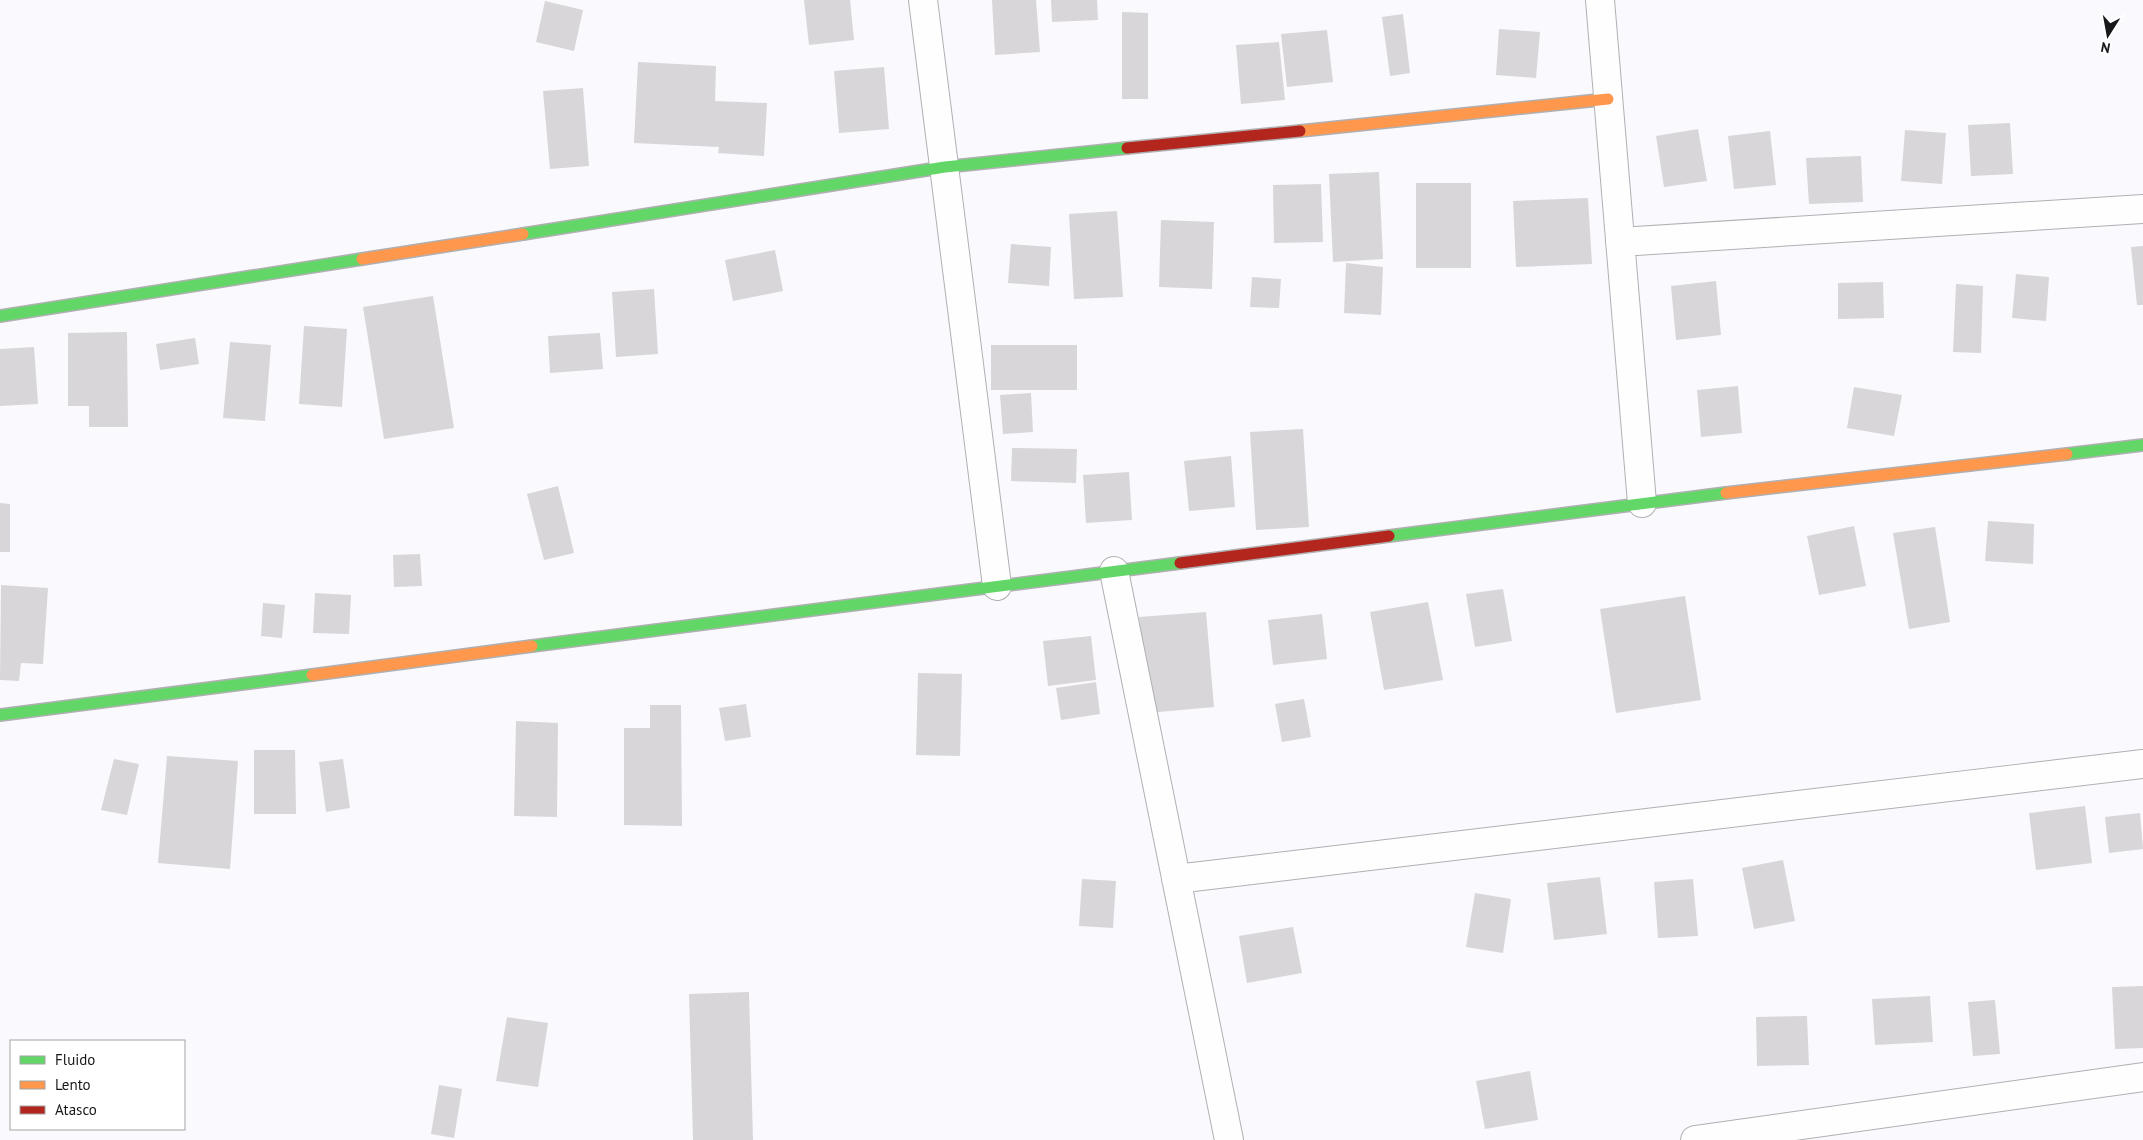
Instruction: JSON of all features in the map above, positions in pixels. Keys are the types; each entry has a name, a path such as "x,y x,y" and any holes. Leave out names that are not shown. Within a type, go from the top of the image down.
{"street":[{"path":"923,0 997,586"},
{"path":"1600,0 1642,503"},
{"path":"0,316 945,167 1608,99"},
{"path":"1620,242 2143,209"},
{"path":"0,715 1642,503 2143,444"},
{"path":"1114,571 1229,1140"},
{"path":"1176,879 2143,764"},
{"path":"1695,1140 2143,1077"}],"building":[{"path":"804,0 850,0 854,40 809,45"},
{"path":"992,0 1036,0 1040,52 995,55"},
{"path":"1051,0 1097,0 1098,20 1052,22"},
{"path":"545,1 583,10 574,51 536,42"},
{"path":"1122,12 1148,13 1148,99 1122,99"},
{"path":"1403,14 1410,73 1390,76 1382,17"},
{"path":"1499,29 1540,32 1536,78 1496,75"},
{"path":"1327,30 1333,82 1287,87 1281,34"},
{"path":"1279,42 1285,100 1241,104 1236,45"},
{"path":"638,62 716,66 715,101 767,103 764,156 718,153 719,147 634,143"},
{"path":"884,67 889,129 839,133 834,71"},
{"path":"583,88 589,166 550,169 543,91"},
{"path":"2010,123 2013,174 1971,176 1968,125"},
{"path":"1698,129 1707,181 1664,187 1656,136"},
{"path":"1905,130 1946,133 1942,184 1901,181"},
{"path":"1770,131 1776,185 1734,189 1728,136"},
{"path":"1861,156 1863,202 1809,204 1806,158"},
{"path":"1379,172 1383,259 1333,262 1329,174"},
{"path":"1416,183 1471,183 1471,268 1416,268"},
{"path":"1321,184 1323,242 1274,243 1273,185"},
{"path":"1588,198 1592,264 1516,267 1513,201"},
{"path":"1117,211 1123,297 1074,299 1069,214"},
{"path":"1161,220 1214,222 1212,289 1159,287"},
{"path":"1011,244 1051,247 1049,286 1008,283"},
{"path":"2143,246 2143,305 2137,305 2131,247"},
{"path":"775,250 783,291 733,301 725,260"},
{"path":"1346,263 1383,267 1381,315 1344,313"},
{"path":"2016,274 2049,277 2046,321 2012,318"},
{"path":"1252,277 1281,279 1279,308 1250,307"},
{"path":"1716,281 1721,335 1676,340 1671,286"},
{"path":"1883,282 1884,318 1838,319 1838,283"},
{"path":"1956,284 1983,286 1981,353 1953,352"},
{"path":"654,289 658,354 616,357 612,292"},
{"path":"433,296 454,428 384,439 363,307"},
{"path":"304,326 347,329 342,407 299,404"},
{"path":"127,332 128,427 89,427 89,406 68,406 68,333"},
{"path":"600,333 603,369 550,373 548,336"},
{"path":"195,338 199,364 160,370 156,344"},
{"path":"230,342 271,345 265,421 223,418"},
{"path":"991,345 1077,345 1077,390 991,390"},
{"path":"34,347 38,404 0,406 0,349"},
{"path":"1738,386 1742,433 1701,437 1697,390"},
{"path":"1854,387 1902,395 1894,436 1847,428"},
{"path":"1031,393 1033,432 1003,434 1000,395"},
{"path":"1303,429 1309,527 1256,530 1250,432"},
{"path":"1012,448 1077,449 1076,483 1011,481"},
{"path":"1231,456 1235,507 1189,511 1184,461"},
{"path":"1129,472 1132,520 1086,523 1083,475"},
{"path":"558,486 574,553 544,560 527,494"},
{"path":"0,503 10,504 10,552 0,552"},
{"path":"1988,521 2034,524 2033,564 1985,561"},
{"path":"1854,526 1866,586 1819,595 1807,536"},
{"path":"1935,527 1950,622 1909,629 1893,533"},
{"path":"420,554 422,586 394,587 393,555"},
{"path":"1,585 48,588 43,664 21,663 19,681 0,680"},
{"path":"1503,589 1512,641 1475,647 1466,594"},
{"path":"315,593 351,595 349,634 313,633"},
{"path":"1685,596 1701,700 1616,713 1600,609"},
{"path":"1428,602 1443,680 1384,690 1370,612"},
{"path":"263,603 285,605 282,638 261,636"},
{"path":"1206,612 1214,707 1148,713 1139,617"},
{"path":"1322,614 1327,659 1273,665 1268,620"},
{"path":"1091,636 1096,680 1048,686 1043,641"},
{"path":"918,673 962,674 960,756 916,755"},
{"path":"1096,682 1100,714 1061,720 1056,688"},
{"path":"1304,699 1311,737 1282,742 1275,704"},
{"path":"746,704 751,737 725,741 719,708"},
{"path":"650,705 681,705 682,826 624,825 624,728 650,728"},
{"path":"516,721 558,723 557,817 514,816"},
{"path":"254,750 295,750 296,814 254,814"},
{"path":"167,756 238,761 230,869 158,863"},
{"path":"114,759 139,764 127,815 101,810"},
{"path":"343,759 350,808 326,812 319,762"},
{"path":"2085,806 2092,863 2036,870 2029,813"},
{"path":"2140,813 2143,849 2109,853 2105,817"},
{"path":"1783,860 1795,921 1754,929 1742,868"},
{"path":"1600,877 1607,934 1554,940 1547,883"},
{"path":"1082,879 1116,881 1113,928 1079,926"},
{"path":"1693,879 1698,936 1658,938 1654,882"},
{"path":"1475,893 1511,899 1503,953 1466,947"},
{"path":"1293,927 1302,973 1247,983 1239,936"},
{"path":"2143,986 2143,1048 2115,1049 2112,987"},
{"path":"749,992 753,1140 693,1140 689,994"},
{"path":"1930,996 1933,1042 1875,1045 1872,999"},
{"path":"1995,1000 2000,1054 1973,1056 1968,1002"},
{"path":"1807,1016 1809,1065 1757,1066 1756,1017"},
{"path":"507,1017 548,1023 538,1087 496,1081"},
{"path":"1530,1071 1538,1120 1485,1129 1476,1081"},
{"path":"439,1085 462,1089 454,1138 431,1134"}],"traffic: fast":[{"path":"523,234 945,167 1127,148"},
{"path":"0,316 362,259"},
{"path":"2067,454 2143,445"},
{"path":"1389,536 1726,493"},
{"path":"532,646 1180,563"},
{"path":"0,715 312,675"}],"traffic: slow":[{"path":"1300,131 1608,99"},
{"path":"362,259 523,234"},
{"path":"1726,493 2067,454"},
{"path":"312,675 532,646"}],"traffic: jam":[{"path":"1127,148 1300,131"},
{"path":"1180,563 1389,536"}]}
